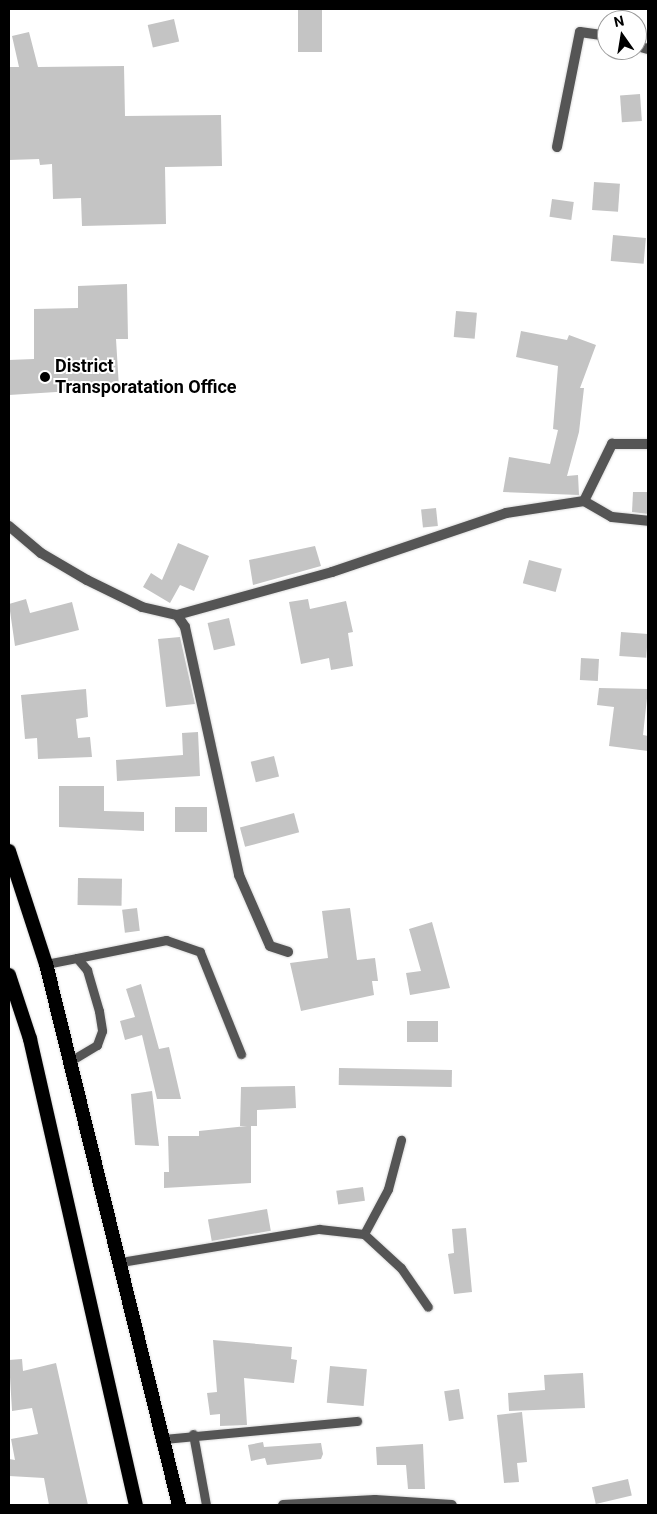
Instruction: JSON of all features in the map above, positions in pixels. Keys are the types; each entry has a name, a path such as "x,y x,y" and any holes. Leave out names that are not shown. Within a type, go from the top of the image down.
{"highway":[{"path":"9,851 46,964 121,1262 179,1505"},
{"path":"9,974 30,1039 136,1505"}],"street":[{"path":"556,147 580,32 597,35"},
{"path":"584,502 612,444 648,444"},
{"path":"9,526 41,553 87,580 142,608 177,615 332,572 506,513 584,502 612,517 648,520"},
{"path":"177,615 185,627 239,875 270,946 288,952"},
{"path":"283,1505 375,1500 452,1505"}],"lane":[{"path":"46,964 166,940 200,952 242,1054"},
{"path":"70,1061 97,1045 102,1031 87,970 77,958"},
{"path":"364,1234 388,1189 401,1140"},
{"path":"121,1262 319,1228 364,1234 402,1268 428,1307"},
{"path":"163,1438 356,1420"},
{"path":"193,1434 206,1505"}],"building":[{"path":"298,9 322,9 322,52 298,52"},
{"path":"174,19 179,41 153,47 148,25"},
{"path":"29,32 38,67 124,66 125,116 221,115 222,166 165,167 166,224 82,226 81,198 53,199 52,164 40,165 39,159 9,160 9,67 19,67 12,36"},
{"path":"640,94 642,121 622,122 620,95"},
{"path":"594,182 620,184 618,212 592,210"},
{"path":"552,199 574,202 571,220 549,217"},
{"path":"613,235 646,238 644,264 611,261"},
{"path":"127,284 128,339 116,339 119,388 9,395 9,360 34,359 34,309 78,308 78,286"},
{"path":"456,311 477,313 475,339 454,337"},
{"path":"521,331 567,340 569,335 596,345 580,388 584,388 579,432 567,476 578,475 579,495 503,492 509,457 550,464 558,430 553,429 558,366 516,357"},
{"path":"633,492 648,492 648,514 632,512"},
{"path":"436,508 438,526 423,527 421,510"},
{"path":"178,543 209,556 194,591 180,585 170,603 143,587 151,573 162,580"},
{"path":"315,546 321,566 253,585 249,560"},
{"path":"529,560 562,569 556,592 523,583"},
{"path":"26,599 30,613 72,602 79,630 15,646 9,604"},
{"path":"308,599 310,609 346,601 353,632 348,633 353,666 331,670 329,658 301,664 289,602"},
{"path":"229,618 235,645 214,650 208,623"},
{"path":"621,632 648,634 646,658 619,656"},
{"path":"180,637 195,704 166,707 158,639"},
{"path":"581,658 599,659 598,681 580,680"},
{"path":"599,688 648,689 643,735 648,736 648,751 609,746 614,707 597,705"},
{"path":"86,689 88,717 76,719 78,738 90,737 92,757 38,759 37,738 25,739 21,695"},
{"path":"198,732 200,776 117,781 116,760 183,755 182,733"},
{"path":"274,756 279,776 256,782 251,762"},
{"path":"59,786 104,786 104,811 144,812 144,831 59,827"},
{"path":"175,807 207,807 207,832 175,832"},
{"path":"294,813 299,832 245,847 240,827"},
{"path":"78,878 122,879 122,906 78,905"},
{"path":"137,908 140,931 125,933 122,910"},
{"path":"350,908 357,960 375,958 378,981 372,981 374,995 301,1011 290,963 328,958 322,911"},
{"path":"432,922 450,988 410,995 406,973 421,971 409,929"},
{"path":"141,984 159,1049 169,1047 181,1099 157,1099 142,1035 125,1040 120,1021 135,1017 126,989"},
{"path":"407,1021 438,1021 438,1042 407,1042"},
{"path":"339,1068 452,1070 452,1087 339,1085"},
{"path":"295,1086 296,1108 257,1110 257,1126 251,1126 251,1183 164,1188 164,1172 169,1172 168,1136 199,1136 199,1131 247,1126 240,1126 241,1087"},
{"path":"152,1091 159,1146 135,1145 131,1094"},
{"path":"363,1187 365,1201 338,1205 336,1191"},
{"path":"267,1209 271,1231 212,1241 208,1219"},
{"path":"466,1228 472,1292 454,1294 448,1254 454,1253 452,1229"},
{"path":"213,1340 292,1347 291,1359 297,1360 294,1383 244,1378 247,1425 220,1426 220,1414 210,1415 207,1393 217,1392"},
{"path":"22,1359 23,1371 56,1363 88,1505 49,1505 44,1478 9,1476 9,1459 15,1460 11,1439 38,1434 32,1408 12,1411 9,1360"},
{"path":"330,1366 367,1369 364,1406 327,1403"},
{"path":"583,1373 585,1408 509,1411 508,1393 545,1390 544,1375"},
{"path":"459,1389 464,1419 449,1421 444,1391"},
{"path":"522,1412 527,1462 517,1463 519,1482 504,1483 497,1415"},
{"path":"263,1442 264,1447 321,1443 323,1454 321,1459 267,1465 265,1458 251,1461 248,1445"},
{"path":"423,1444 425,1489 408,1489 406,1465 377,1465 376,1447"},
{"path":"628,1479 632,1496 596,1504 592,1487"}],"place":[{"name":"District Transporatation Office","path":"45,377"}]}
